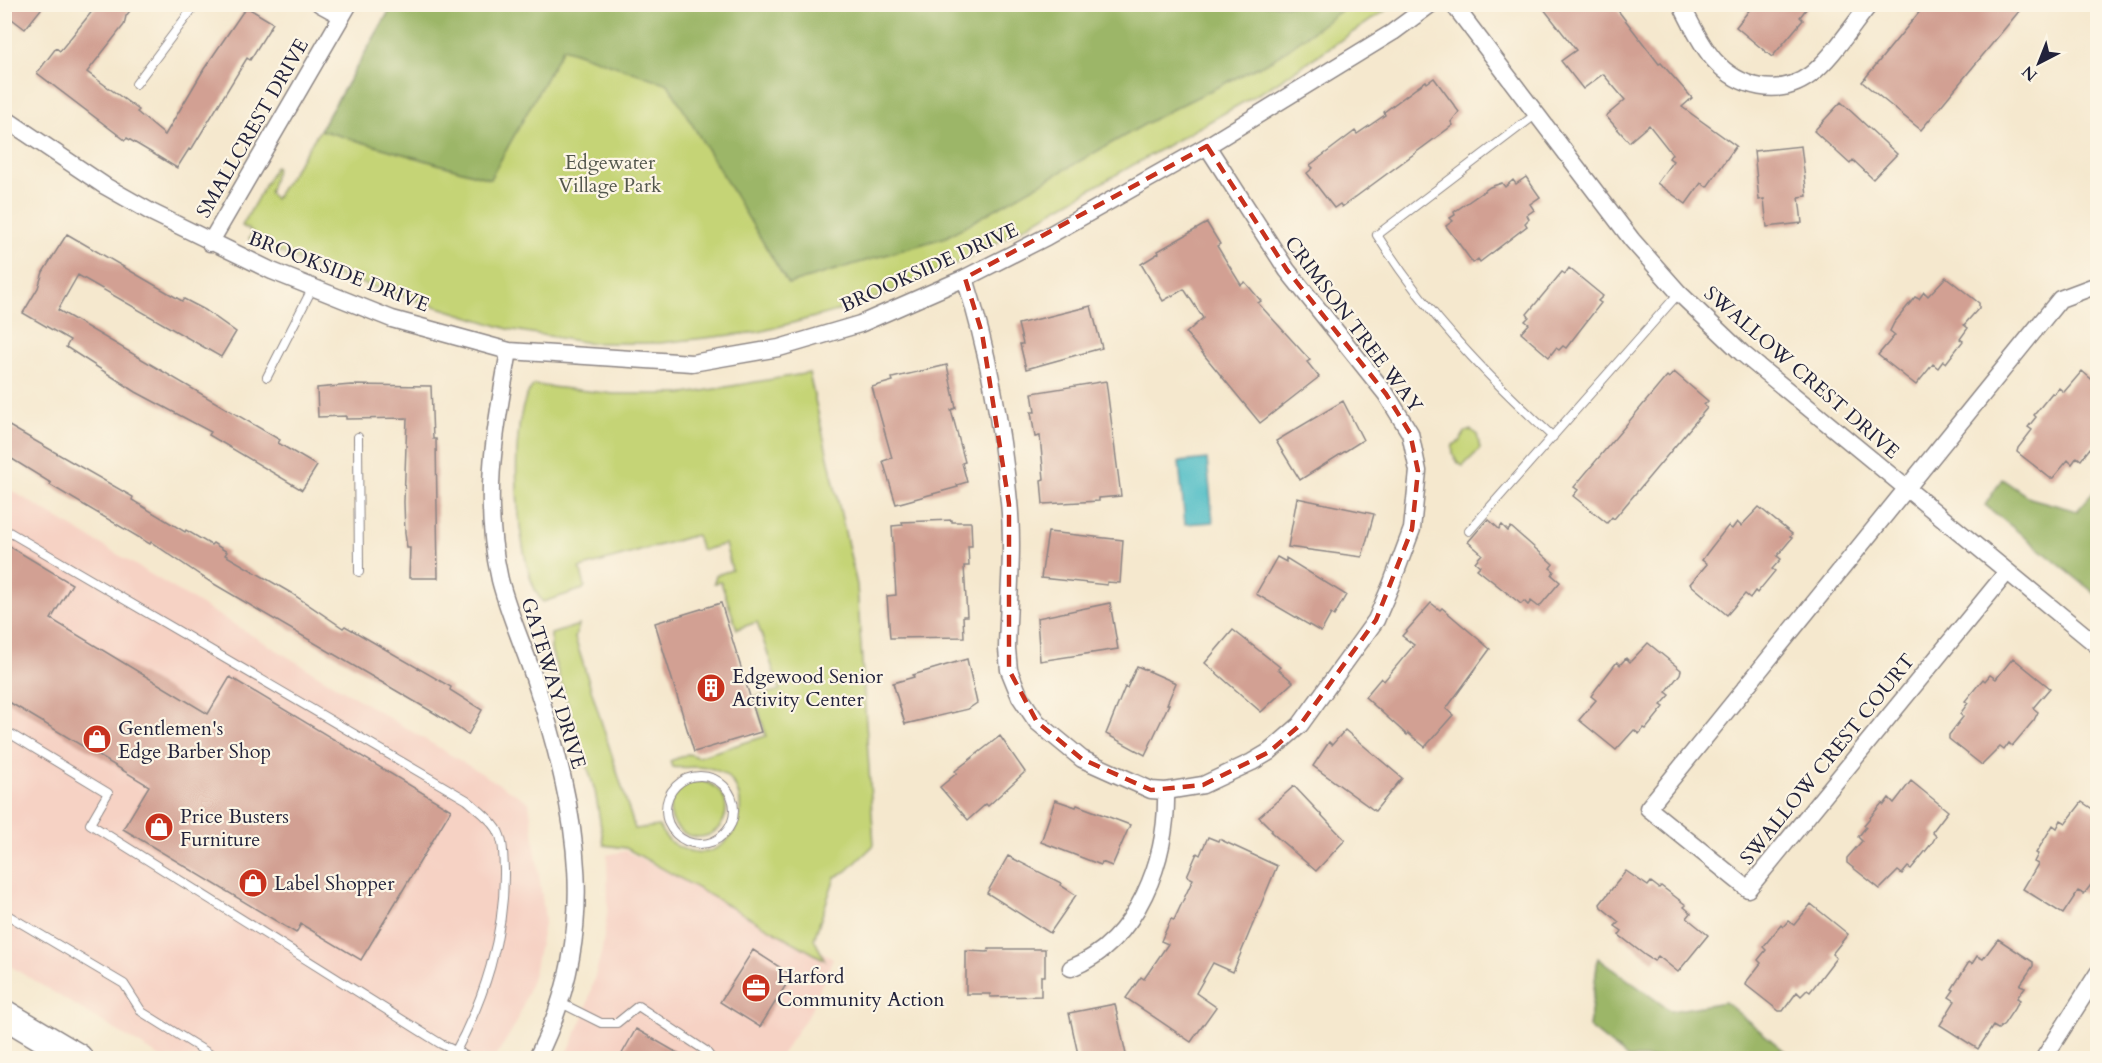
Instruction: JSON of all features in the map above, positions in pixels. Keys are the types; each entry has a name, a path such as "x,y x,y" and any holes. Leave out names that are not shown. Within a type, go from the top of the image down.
{"highway":[{"path":"4,1014 78,1059"}],"street":[{"path":"320,4 346,10"},
{"name":"BROOKSIDE DRIVE","path":"4,118 105,186 210,243 392,319 509,351 692,363 779,348 860,324 965,278 1046,237 1207,146 1393,32 1431,4"},
{"name":"SWALLOW CREST DRIVE","path":"1453,4 1632,240 1679,293 1742,353 2097,646"},
{"path":"1681,4 1714,60 1741,81 1756,87 1774,89 1790,86 1810,75 1870,4"},
{"name":"SMALLCREST DRIVE","path":"210,243 346,10"},
{"name":"CRIMSON TREE WAY","path":"965,278 982,333 1001,439 1009,504 1007,649 1013,679 1020,697 1037,722 1082,759 1151,790 1166,792 1203,785 1261,757 1300,725 1376,620 1412,529 1418,471 1410,433 1386,394 1287,270 1207,146"},
{"path":"1907,490 2060,299 2092,286 2097,288"},
{"name":"GATEWAY DRIVE","path":"509,351 494,435 489,488 501,581 545,710 575,833 578,879 576,925 567,984 552,1029 537,1059"},
{"name":"SWALLOW CREST COURT","path":"1907,490 1648,808 1748,889 2007,572"},
{"path":"1071,968 1090,960 1109,944 1126,927 1142,903 1165,833 1166,792"},
{"path":"2044,1059 2097,973"}],"lane":[{"path":"136,84 196,4"},
{"path":"1535,115 1377,235 1400,271 1450,336 1553,437"},
{"path":"267,377 313,287"},
{"path":"1469,531 1679,293"},
{"path":"358,437 359,572"},
{"path":"4,529 467,800 496,827 503,844 504,902 499,939 482,991 454,1055"},
{"path":"4,730 108,793 90,824 454,1055 470,1059"},
{"path":"695,775 707,776 719,781 728,790 734,802 734,815 730,827 722,837 698,845 686,842 675,834 668,824 665,811 667,799 678,783 695,775"},
{"path":"4,913 124,984 142,1012 216,1059"},
{"path":"561,1003 601,1023 617,1023 638,1006 706,1051 711,1059"}],"highlighted area":[{"path":"1207,146 1287,270 1386,394 1410,433 1418,471 1412,529 1376,620 1300,725 1269,752 1203,785 1151,790 1082,759 1037,722 1009,670 1009,504 982,333 965,278"}],"shaded area":[{"path":"4,486 529,802 545,919 534,973 517,1022 495,1058 162,1058 5,963"},
{"path":"626,851 833,958 809,1014 779,1058 565,1058 584,1016 602,950 608,907 607,855"}],"green space":[{"name":"Edgewater Village Park","path":"393,5 1394,5 1270,87 968,259 859,305 759,332 660,343 589,343 508,329 323,271 249,239 253,232 242,226 275,167 277,168 269,193 275,199 320,130"},
{"path":"393,5 1349,5 1274,59 1163,114 946,237 788,284 668,84 563,48 490,179 320,130"},
{"path":"809,373 857,585 874,845 847,871 835,877 814,939 825,960 626,848 604,845 595,791 551,650 551,634 579,625 575,638 635,829 659,826 670,841 686,850 704,852 719,847 730,836 738,822 740,807 737,791 729,778 713,769 672,767 670,761 689,754 698,757 766,736 755,697 780,690 757,622 737,629 721,582 714,583 716,575 732,570 725,544 704,550 701,549 696,535 580,568 585,586 583,589 543,602 533,585 526,560 517,492 519,426 525,401 534,385 614,394 685,394"},
{"path":"1471,430 1477,434 1480,449 1463,466 1454,457 1453,445 1460,441 1465,432"},
{"path":"2002,479 2030,498 2077,511 2097,488 2097,595 1985,505"},
{"path":"698,781 709,783 718,789 724,798 726,809 724,820 718,829 709,835 698,837 687,835 678,829 672,820 670,809 672,798 678,789 687,783"},
{"path":"1598,958 1671,1011 1725,1002 1793,1058 1628,1058 1589,1027"}],"water":[{"path":"1207,459 1213,522 1185,524 1179,462"}],"building":[{"path":"4,4 45,4 25,29 4,13"},
{"path":"98,4 135,4 126,16 124,25 87,72 139,110 137,112 165,135 204,69 242,13 248,8 273,23 250,60 247,58 191,150 189,149 177,168 127,138 125,140 37,73 56,48 60,51"},
{"path":"1540,4 1613,4 1659,64 1661,63 1692,98 1682,107 1736,146 1707,187 1701,183 1686,204 1657,183 1673,161 1669,158 1672,154 1649,125 1629,142 1606,116 1625,100 1603,74 1583,89 1561,61 1576,50"},
{"path":"1754,4 1810,4 1800,17 1803,20 1772,57 1736,27"},
{"path":"1926,4 2025,4 1921,130 1862,82"},
{"path":"1434,78 1459,112 1451,122 1453,125 1342,207 1340,204 1334,208 1307,173 1313,168 1310,165 1355,131 1357,134 1385,115 1384,112 1426,81 1427,83"},
{"path":"1841,102 1897,154 1873,179 1853,160 1850,164 1814,131"},
{"path":"1801,146 1807,196 1799,197 1802,223 1767,227 1764,199 1759,200 1754,151"},
{"path":"1526,177 1540,197 1530,204 1534,210 1527,215 1529,219 1525,223 1527,226 1480,262 1478,259 1473,263 1446,226 1453,221 1450,218 1455,215 1454,212 1490,187 1502,183 1505,187 1513,180 1516,184"},
{"path":"1207,223 1220,244 1217,246 1241,285 1245,282 1261,301 1258,303 1310,360 1307,362 1319,377 1260,423 1186,333 1203,318 1184,289 1163,301 1141,264 1159,253 1158,251"},
{"path":"67,234 182,301 184,299 205,310 236,332 221,357 78,275 58,310 280,440 278,443 317,466 302,490 209,435 211,432 136,392 66,347 70,340 23,313 38,288 43,272"},
{"path":"1569,268 1603,296 1598,301 1601,303 1566,348 1563,346 1559,350 1556,348 1549,357 1521,333 1529,324 1525,321 1529,317 1527,314 1562,272 1565,274"},
{"path":"1946,277 1979,303 1979,308 1964,325 1968,328 1960,339 1963,341 1946,363 1943,361 1938,368 1933,364 1916,385 1878,355 1895,335 1890,331 1894,323 1915,297 1919,299 1924,292 1928,296"},
{"path":"1091,306 1102,348 1026,369 1018,324"},
{"path":"947,365 956,408 951,410 965,462 962,463 967,482 957,485 958,487 896,504 883,461 892,458 872,387 893,381 892,378"},
{"path":"2082,371 2097,384 2097,439 2081,460 2077,457 2072,464 2068,460 2053,478 2050,478 2017,452 2018,448 2032,430 2028,427 2036,417 2034,415 2052,393 2054,394 2059,388 2064,392"},
{"path":"1674,372 1708,401 1704,405 1707,408 1614,519 1612,517 1607,523 1573,496 1578,490 1574,487 1667,376 1669,378"},
{"path":"1106,381 1121,496 1099,498 1099,501 1043,504 1041,480 1044,479 1040,436 1035,437 1031,412 1035,412 1032,393"},
{"path":"351,385 431,386 433,439 436,439 438,578 409,578 410,548 407,548 405,533 404,502 407,418 318,417 317,388"},
{"path":"1343,401 1363,440 1300,480 1276,441"},
{"path":"4,423 133,497 132,500 185,532 186,530 211,545 213,543 227,552 225,555 291,593 343,628 345,626 451,687 450,690 482,710 468,735 209,581 151,542 150,544 50,485 51,483 4,454"},
{"path":"1297,498 1374,514 1362,557 1288,547"},
{"path":"1759,507 1792,534 1790,537 1792,538 1777,556 1781,559 1772,569 1775,571 1757,593 1755,591 1750,598 1745,594 1727,615 1690,584 1707,564 1702,560 1728,526 1732,529 1737,522 1741,526"},
{"path":"1488,519 1499,529 1502,525 1508,531 1511,527 1553,564 1550,568 1554,571 1552,575 1560,582 1539,607 1531,601 1528,605 1524,601 1521,604 1477,569 1480,566 1475,562 1482,554 1468,542"},
{"path":"952,520 952,522 971,522 972,546 968,546 969,566 964,566 967,616 963,616 964,637 890,638 887,596 896,595 892,526 903,525 902,522"},
{"path":"1048,532 1123,540 1120,583 1107,582 1107,585 1041,578"},
{"path":"4,543 72,584 51,619 208,714 230,677 451,810 361,960 301,924 296,933 123,829 149,786 4,699"},
{"path":"1277,557 1286,562 1286,558 1346,595 1334,616 1331,614 1321,632 1256,594"},
{"name":"Edgewood Senior Activity Center","path":"721,603 761,732 694,752 655,623"},
{"path":"1110,603 1118,649 1040,661 1037,618"},
{"path":"1431,603 1440,610 1442,608 1490,649 1446,709 1453,715 1425,747 1408,733 1407,735 1365,697 1381,678 1384,681 1414,645 1402,636"},
{"path":"1233,630 1280,667 1278,669 1293,682 1261,712 1205,663"},
{"path":"1648,643 1681,670 1680,674 1666,692 1670,695 1661,705 1664,707 1646,729 1644,728 1639,734 1634,730 1616,750 1579,720 1596,700 1591,696 1617,662 1620,665 1626,658 1630,662"},
{"path":"2013,658 2050,688 2033,708 2038,712 2034,720 2012,746 2009,743 2004,750 2000,747 1982,765 1949,739 1949,735 1963,717 1960,714 1968,703 1965,701 1983,679 1985,681 1990,675 1996,679"},
{"path":"967,659 977,703 968,709 905,724 893,683"},
{"path":"1137,666 1176,683 1167,704 1169,704 1145,755 1106,734 1125,687 1127,688"},
{"path":"1345,730 1402,778 1375,811 1313,766 1329,742 1332,745"},
{"path":"1000,736 1025,772 988,806 986,804 968,820 940,787 957,773 955,771"},
{"path":"1911,781 1948,811 1932,832 1936,836 1932,843 1911,869 1908,867 1902,874 1898,871 1880,889 1847,863 1847,858 1862,841 1858,837 1866,827 1864,825 1882,803 1884,805 1889,798 1894,803"},
{"path":"1294,786 1345,840 1316,871 1271,832 1272,830 1259,817"},
{"path":"1055,800 1076,807 1077,805 1130,825 1112,866 1102,862 1101,865 1041,842"},
{"path":"2082,802 2097,812 2097,877 2084,894 2078,891 2063,914 2023,889 2038,864 2034,862 2038,854 2036,853 2053,825 2057,828 2061,820 2066,823"},
{"path":"1208,837 1218,841 1219,839 1277,866 1233,972 1213,963 1196,993 1216,1007 1191,1042 1126,998 1141,977 1144,979 1168,944 1161,941 1171,919 1174,920 1193,879 1187,876 1197,853 1200,855"},
{"path":"1008,856 1061,883 1060,885 1076,895 1050,933 987,893"},
{"path":"1626,871 1648,886 1651,882 1659,888 1661,886 1686,905 1684,907 1691,913 1687,918 1708,935 1678,972 1658,956 1654,961 1646,956 1619,935 1622,931 1615,926 1619,922 1601,907 1600,904"},
{"path":"1811,904 1848,934 1832,954 1836,958 1810,992 1807,990 1801,996 1797,992 1783,1011 1779,1011 1746,985 1747,981 1761,963 1758,960 1766,950 1763,947 1781,925 1783,927 1788,921 1794,925"},
{"path":"1998,939 2033,962 2033,966 2020,985 2025,987 2017,998 2020,1000 2004,1024 1998,1029 1993,1026 1978,1049 1940,1025 1955,1001 1949,997 1954,990 1952,989 1969,962 1972,964 1977,956 1983,959"},
{"path":"989,949 1045,949 1045,976 1041,976 1041,996 990,997 990,994 966,994 966,951 988,952"},
{"name":"Harford Community Action","path":"753,950 792,975 760,1027 720,1002"},
{"path":"1115,1004 1127,1059 1079,1059 1069,1013"},
{"path":"636,1029 688,1059 619,1059"}],"place":[{"name":"Edgewood Senior Activity Center","path":"711,688"},
{"name":"Gentlemen's Edge Barber Shop","path":"97,739"},
{"name":"Price Busters Furniture","path":"159,827"},
{"name":"Label Shopper","path":"253,883"},
{"name":"Harford Community Action","path":"756,988"}]}
